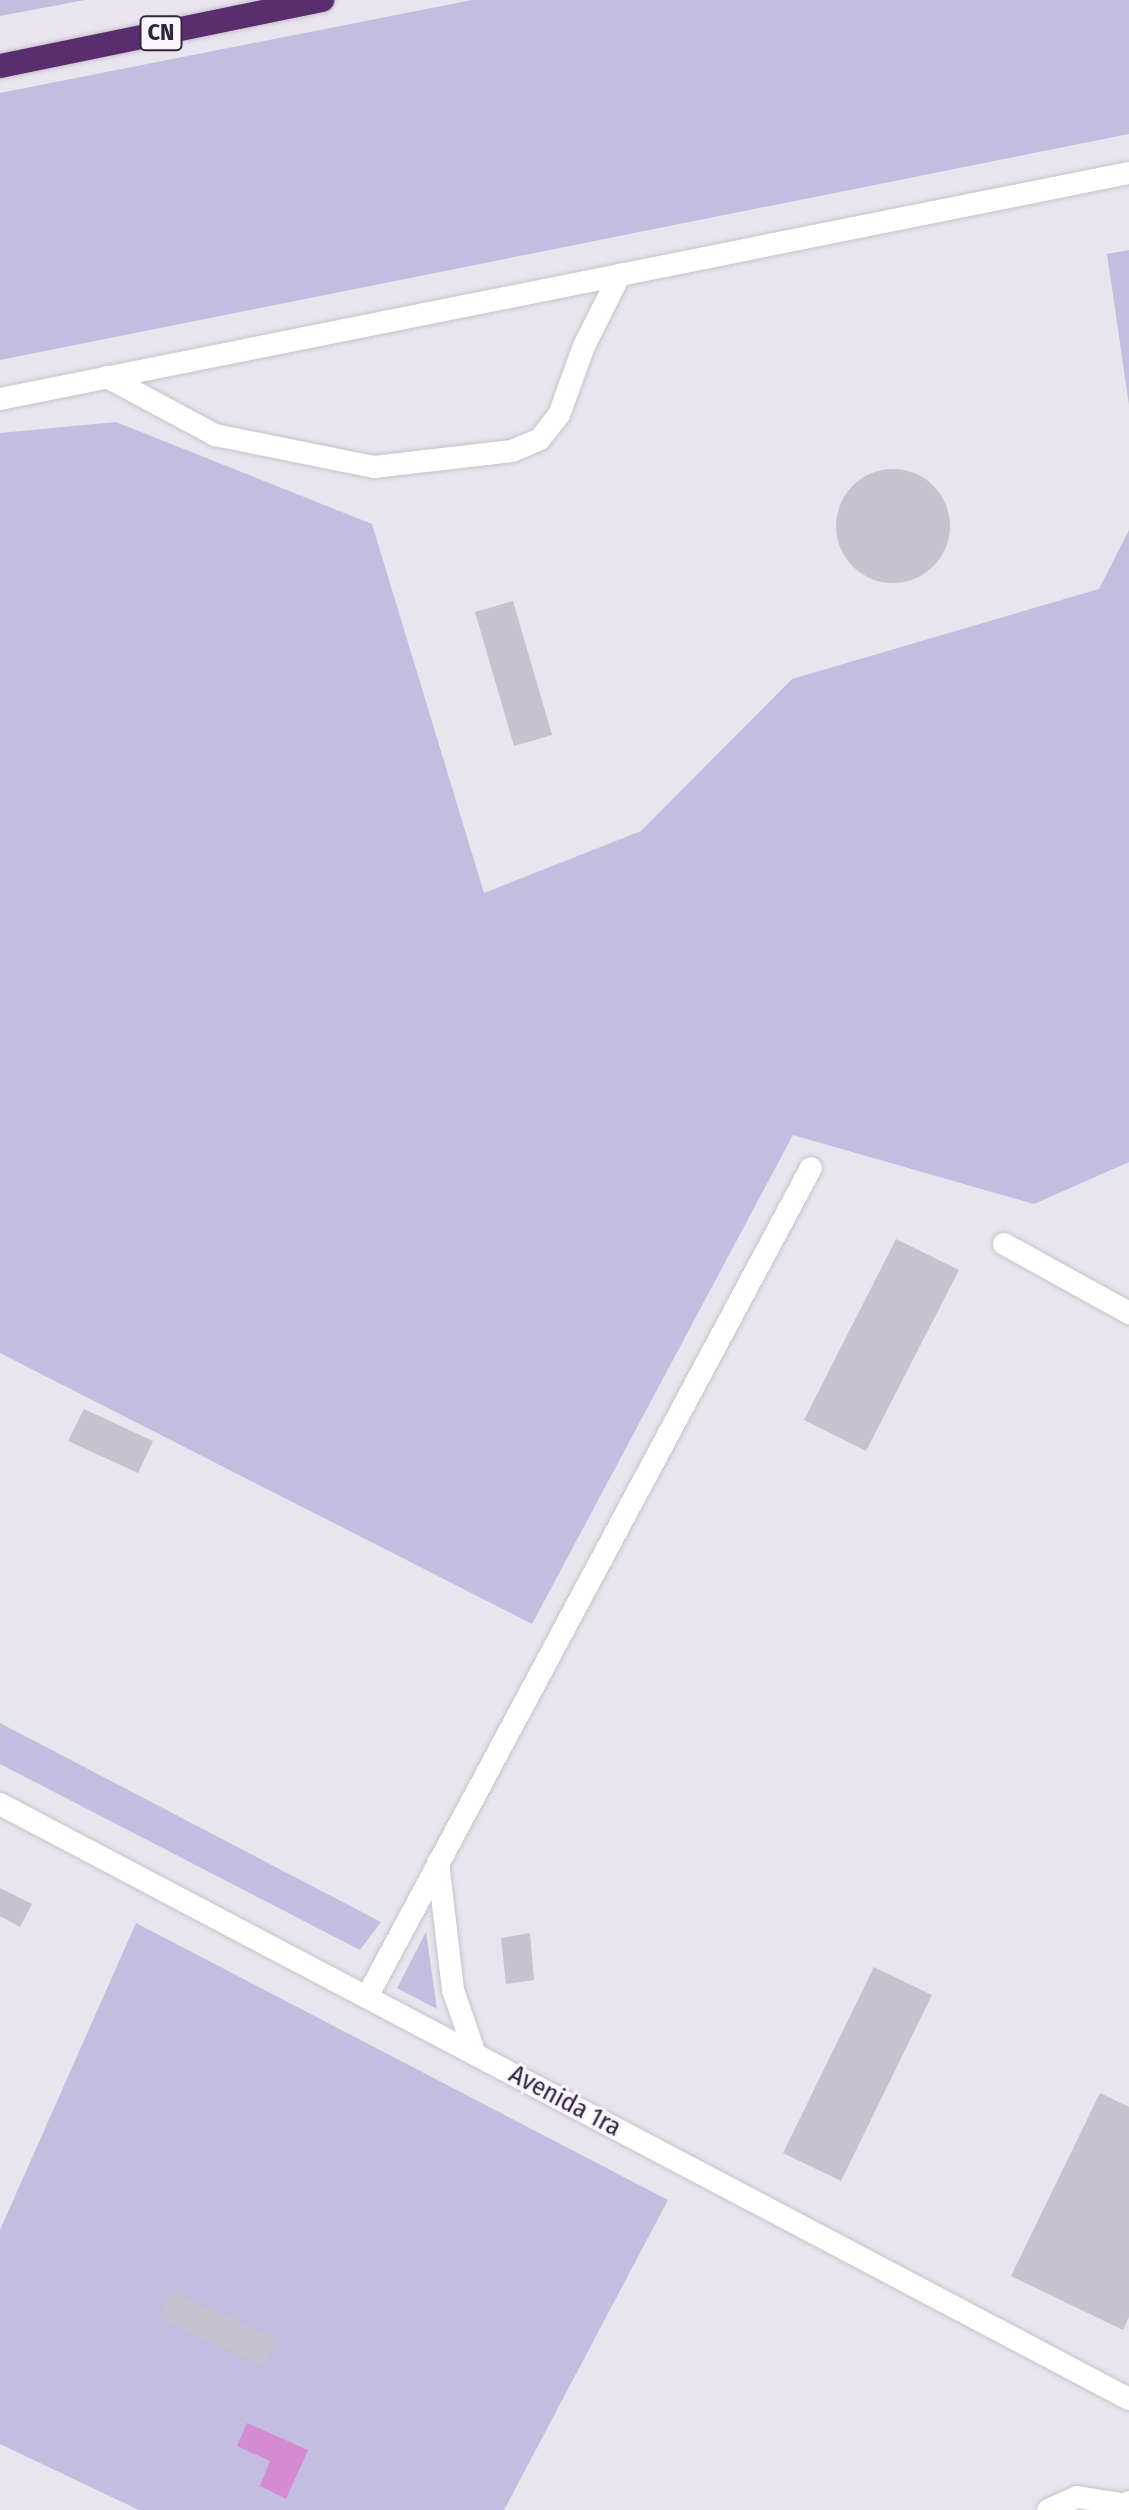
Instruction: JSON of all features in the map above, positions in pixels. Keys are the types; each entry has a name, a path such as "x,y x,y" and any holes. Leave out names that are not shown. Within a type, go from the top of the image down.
{"highway":[{"name":"CN","path":"0,66 322,0"}],"lane":[{"path":"0,399 1129,173"},
{"path":"107,377 215,435 374,467 512,451 540,439 559,415 584,346 620,274"},
{"path":"367,1997 811,1168"},
{"path":"1004,1244 1129,1313"},
{"name":"Avenida 1ra","path":"0,1804 1129,2399"},
{"path":"438,1862 453,1990 475,2054"},
{"path":"1048,2510 1077,2497 1127,2506"}],"shaded area":[{"path":"0,0 85,0 0,16"},
{"path":"472,0 1129,0 1129,134 0,360 0,93"},
{"path":"1129,250 1129,405 1107,254"},
{"path":"116,422 372,524 484,893 641,831 792,679 1099,589 1129,530 1129,1162 1034,1204 793,1135 532,1624 0,1353 0,433"},
{"path":"0,1723 381,1922 360,1950 0,1764"},
{"path":"136,1923 668,2200 504,2510 139,2510 0,2444 0,2230"},
{"path":"426,1932 437,2009 397,1988"},
{"path":"247,2423 308,2450 286,2499 260,2486 270,2461 237,2446"}],"building":[{"path":"893,469 925,478 941,494 950,526 941,558 925,574 893,583 861,574 845,558 836,526 845,494 861,478"},
{"path":"513,601 552,735 514,746 475,612"},
{"path":"896,1239 959,1270 866,1451 804,1420"},
{"path":"84,1409 153,1441 138,1473 68,1441"},
{"path":"0,1888 32,1904 20,1927 0,1916"},
{"path":"530,1933 534,1980 506,1984 501,1938"},
{"path":"874,1967 932,1995 841,2181 783,2153"},
{"path":"1100,2093 1129,2107 1129,2317 1123,2330 1011,2276"},
{"path":"172,2292 275,2338 262,2365 160,2319"}]}
